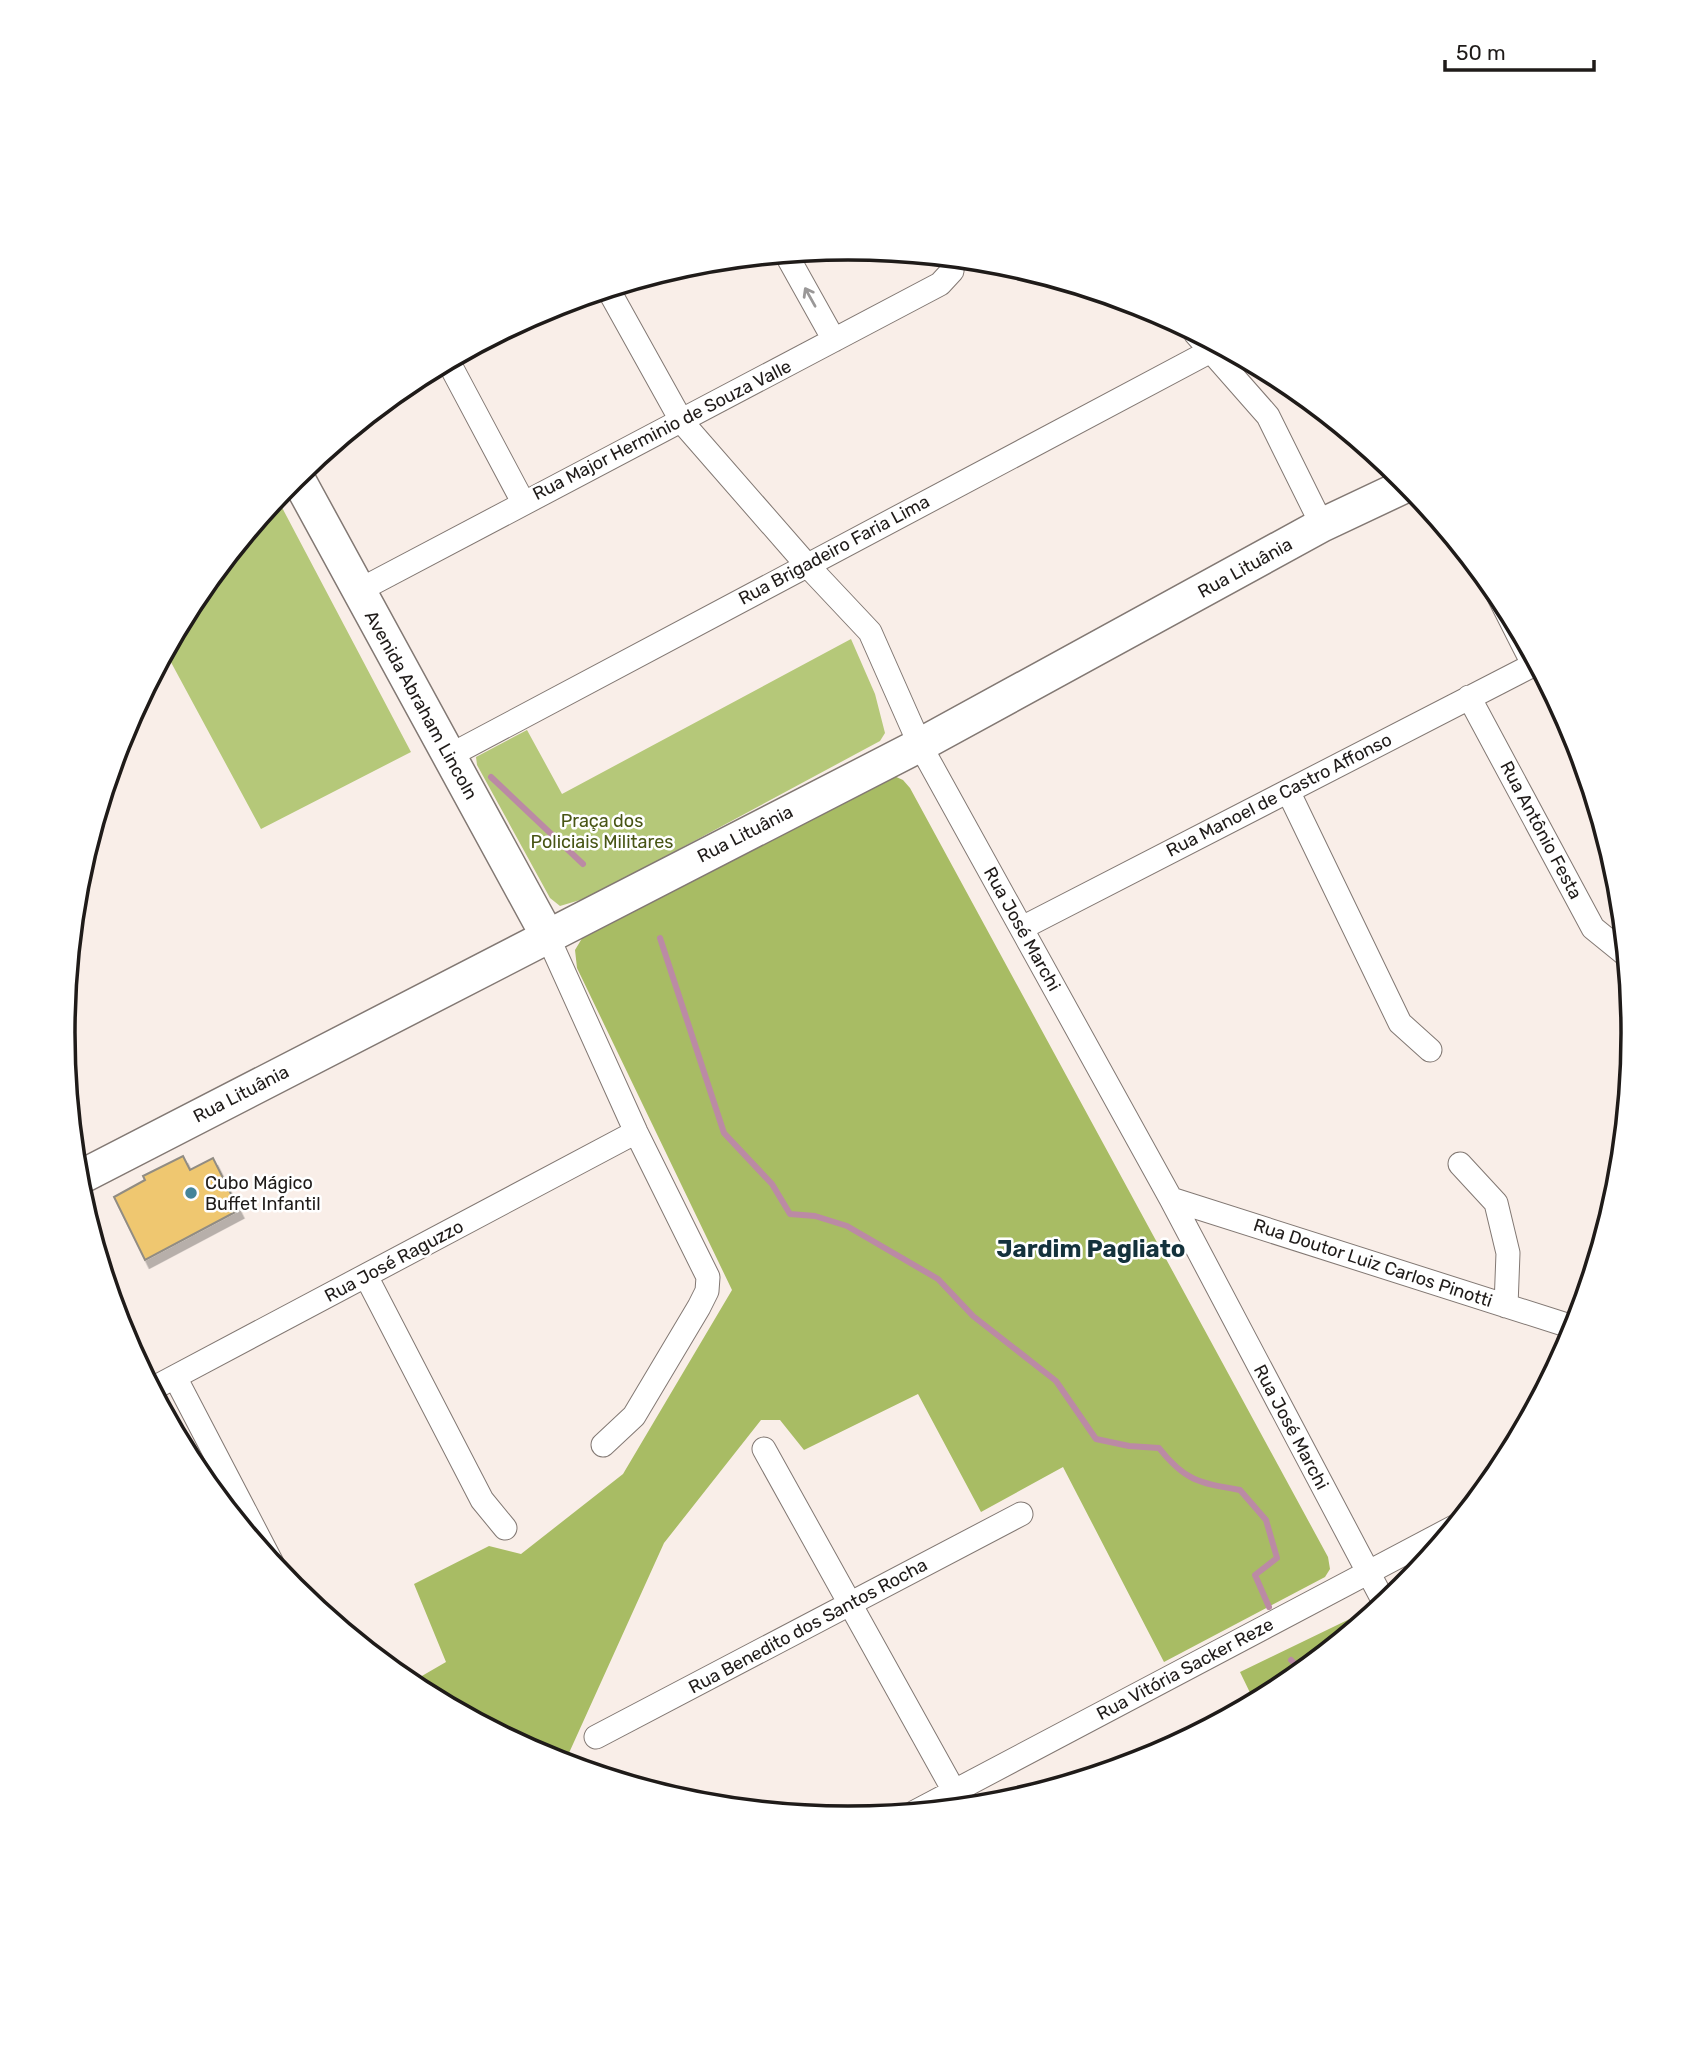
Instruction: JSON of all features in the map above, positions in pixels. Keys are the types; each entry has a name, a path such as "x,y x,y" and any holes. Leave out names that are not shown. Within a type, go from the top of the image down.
{"street":[{"path":"791,263 834,340"},
{"name":"Rua Major Herminio de Souza Valle","path":"358,591 940,284 952,268"},
{"name":"Rua José Marchi","path":"613,297 681,422 870,632 920,745 1171,1199 1380,1594"},
{"name":"Rua Brigadeiro Faria Lima","path":"449,756 1210,351"},
{"path":"1222,357 1268,416 1322,526"},
{"path":"452,370 523,502"},
{"name":"Avenida Abraham Lincoln","path":"302,487 547,935"},
{"name":"Rua Lituânia","path":"88,1173 920,745 1322,526 1397,490"},
{"name":"Rua Manoel de Castro Affonso","path":"1022,928 1529,667"},
{"name":"Rua Antônio Festa","path":"1469,697 1593,928 1616,947"},
{"path":"1287,791 1400,1023 1430,1050"},
{"path":"547,935 636,1132 708,1277 707,1291 634,1416 603,1446"},
{"name":"Rua José Raguzzo","path":"160,1385 636,1132"},
{"path":"1460,1164 1496,1203 1508,1253 1506,1306"},
{"name":"Rua Doutor Luiz Carlos Pinotti","path":"1171,1199 1565,1324"},
{"path":"366,1276 482,1500 505,1528"},
{"path":"176,1377 253,1526"},
{"path":"764,1449 954,1791"},
{"name":"Rua Benedito dos Santos Rocha","path":"596,1737 1021,1514"},
{"name":"Rua Vitória Sacker Reze","path":"935,1801 1435,1536"}],"green space":[{"path":"282,508 411,752 261,829 171,662 206,604 235,563"},
{"name":"Praça dos Policiais Militares","path":"851,639 875,694 885,733 880,741 590,897 560,906 550,898 477,765 476,757 527,730 562,794"},
{"path":"894,776 903,780 910,788 1328,1557 1330,1569 1325,1577 1164,1662 1063,1467 981,1512 918,1394 804,1450 780,1420 761,1420 664,1543 569,1754 507,1727 420,1677 446,1662 414,1584 489,1546 521,1554 623,1474 732,1290 577,968 575,950 584,935"},
{"path":"1358,1615 1319,1647 1250,1693 1240,1672"}],"building":[{"name":"Cubo Mágico Buffet Infantil","path":"183,1156 190,1170 213,1158 239,1210 145,1260 114,1197 145,1180 143,1176"}],"waterway":[{"path":"491,777 583,864"},
{"path":"660,938 724,1133 772,1184 790,1214 815,1216 847,1226 938,1279 973,1316 1056,1381 1096,1439 1129,1446 1159,1448 1177,1468 1194,1479 1240,1490 1266,1520 1277,1558 1255,1575 1269,1607"},
{"path":"1291,1660 1295,1664"}],"place":[{"name":"Cubo Mágico Buffet Infantil","path":"191,1193"}],"district":[{"name":"Jardim Pagliato","path":"1091,1249"}]}
